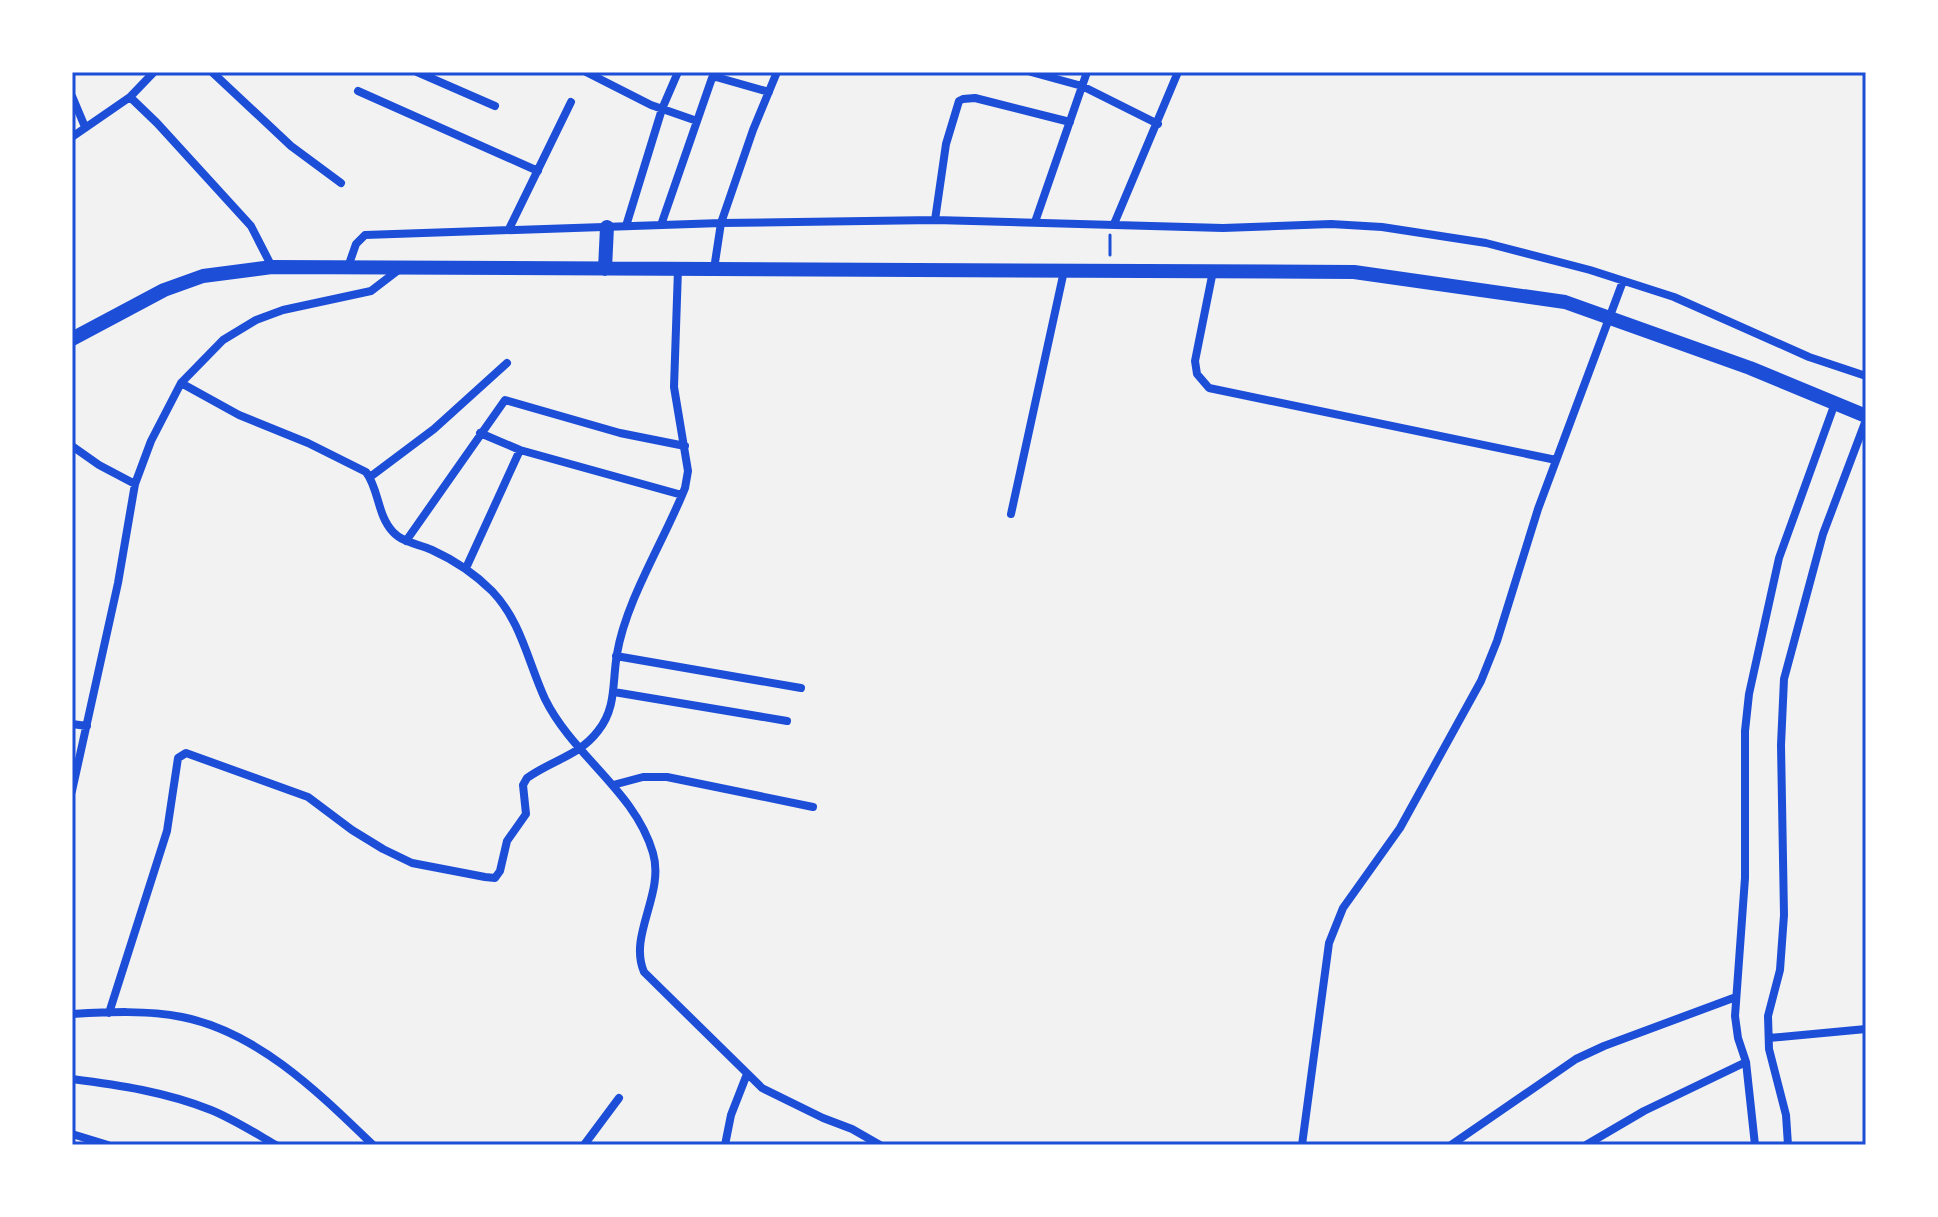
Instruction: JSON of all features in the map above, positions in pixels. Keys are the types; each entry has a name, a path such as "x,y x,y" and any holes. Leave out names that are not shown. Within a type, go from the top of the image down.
{"main road":[{"path":"605,269 607,227"},
{"path":"73,336 164,290 203,276 272,267 1354,272 1565,302 1750,368 1866,418"}],"street":[{"path":"72,137 130,97 154,72"},
{"path":"212,72 291,146 341,183"},
{"path":"417,72 495,106"},
{"path":"586,72 662,109 697,121"},
{"path":"626,226 662,109 677,74 665,72"},
{"path":"714,269 721,223 777,72"},
{"path":"1031,72 1082,86 1158,124"},
{"path":"1035,222 1087,72"},
{"path":"1112,224 1178,72"},
{"path":"661,225 713,77 769,92"},
{"path":"358,91 538,171"},
{"path":"72,96 85,127"},
{"path":"130,97 251,226 272,267"},
{"path":"935,220 946,144 959,101 975,98 1070,122"},
{"path":"509,229 571,102"},
{"path":"348,267 356,244 365,235 509,229 935,220 1223,228 1331,224 1382,227 1486,243 1623,281 1674,297 1809,357 1866,376"},
{"path":"72,791 118,583 135,484 151,441 181,383 223,340 256,320 283,310 371,291 402,267"},
{"path":"109,1013 167,831 178,758 186,753 308,797 352,830 412,863 495,878 500,871 507,841 526,814 523,785 527,778 582,749 610,712 616,656 624,622 682,495 688,471 674,387 678,269"},
{"path":"1011,514 1064,271"},
{"path":"1213,271 1195,361 1197,374 1209,388 1556,460"},
{"path":"1302,1145 1334,925 1400,828 1481,681 1556,460 1623,281"},
{"path":"370,477 434,429 507,363"},
{"path":"181,383 239,415 308,443 366,472 382,515 394,533 466,568 493,591 510,614 545,699 561,727 613,785 642,828 654,855 655,884 639,959 644,972 747,1074 776,1097 852,1129 880,1145"},
{"path":"406,541 505,400 590,425 685,446"},
{"path":"1755,1145 1746,1062 1738,1038 1736,997 1745,878 1745,731 1749,694 1779,558 1835,403"},
{"path":"1788,1145 1786,1115 1774,1074 1768,1016 1780,970 1784,915 1781,745 1784,679 1823,534 1866,418"},
{"path":"480,433 520,450 682,495"},
{"path":"72,446 135,484"},
{"path":"466,568 520,450"},
{"path":"616,656 801,688"},
{"path":"614,692 787,721"},
{"path":"72,724 87,726"},
{"path":"613,785 643,777 667,777 813,807"},
{"path":"1451,1145 1576,1059 1736,997"},
{"path":"72,1014 183,1017 226,1031 269,1055 328,1102 373,1145"},
{"path":"1769,1038 1866,1029"},
{"path":"1586,1145 1644,1111 1746,1062"},
{"path":"725,1145 731,1115 747,1074"},
{"path":"72,1079 136,1087 200,1106 276,1145"},
{"path":"584,1145 619,1098"},
{"path":"72,1134 108,1145"}],"path":[{"path":"1110,271 1112,224"}]}
